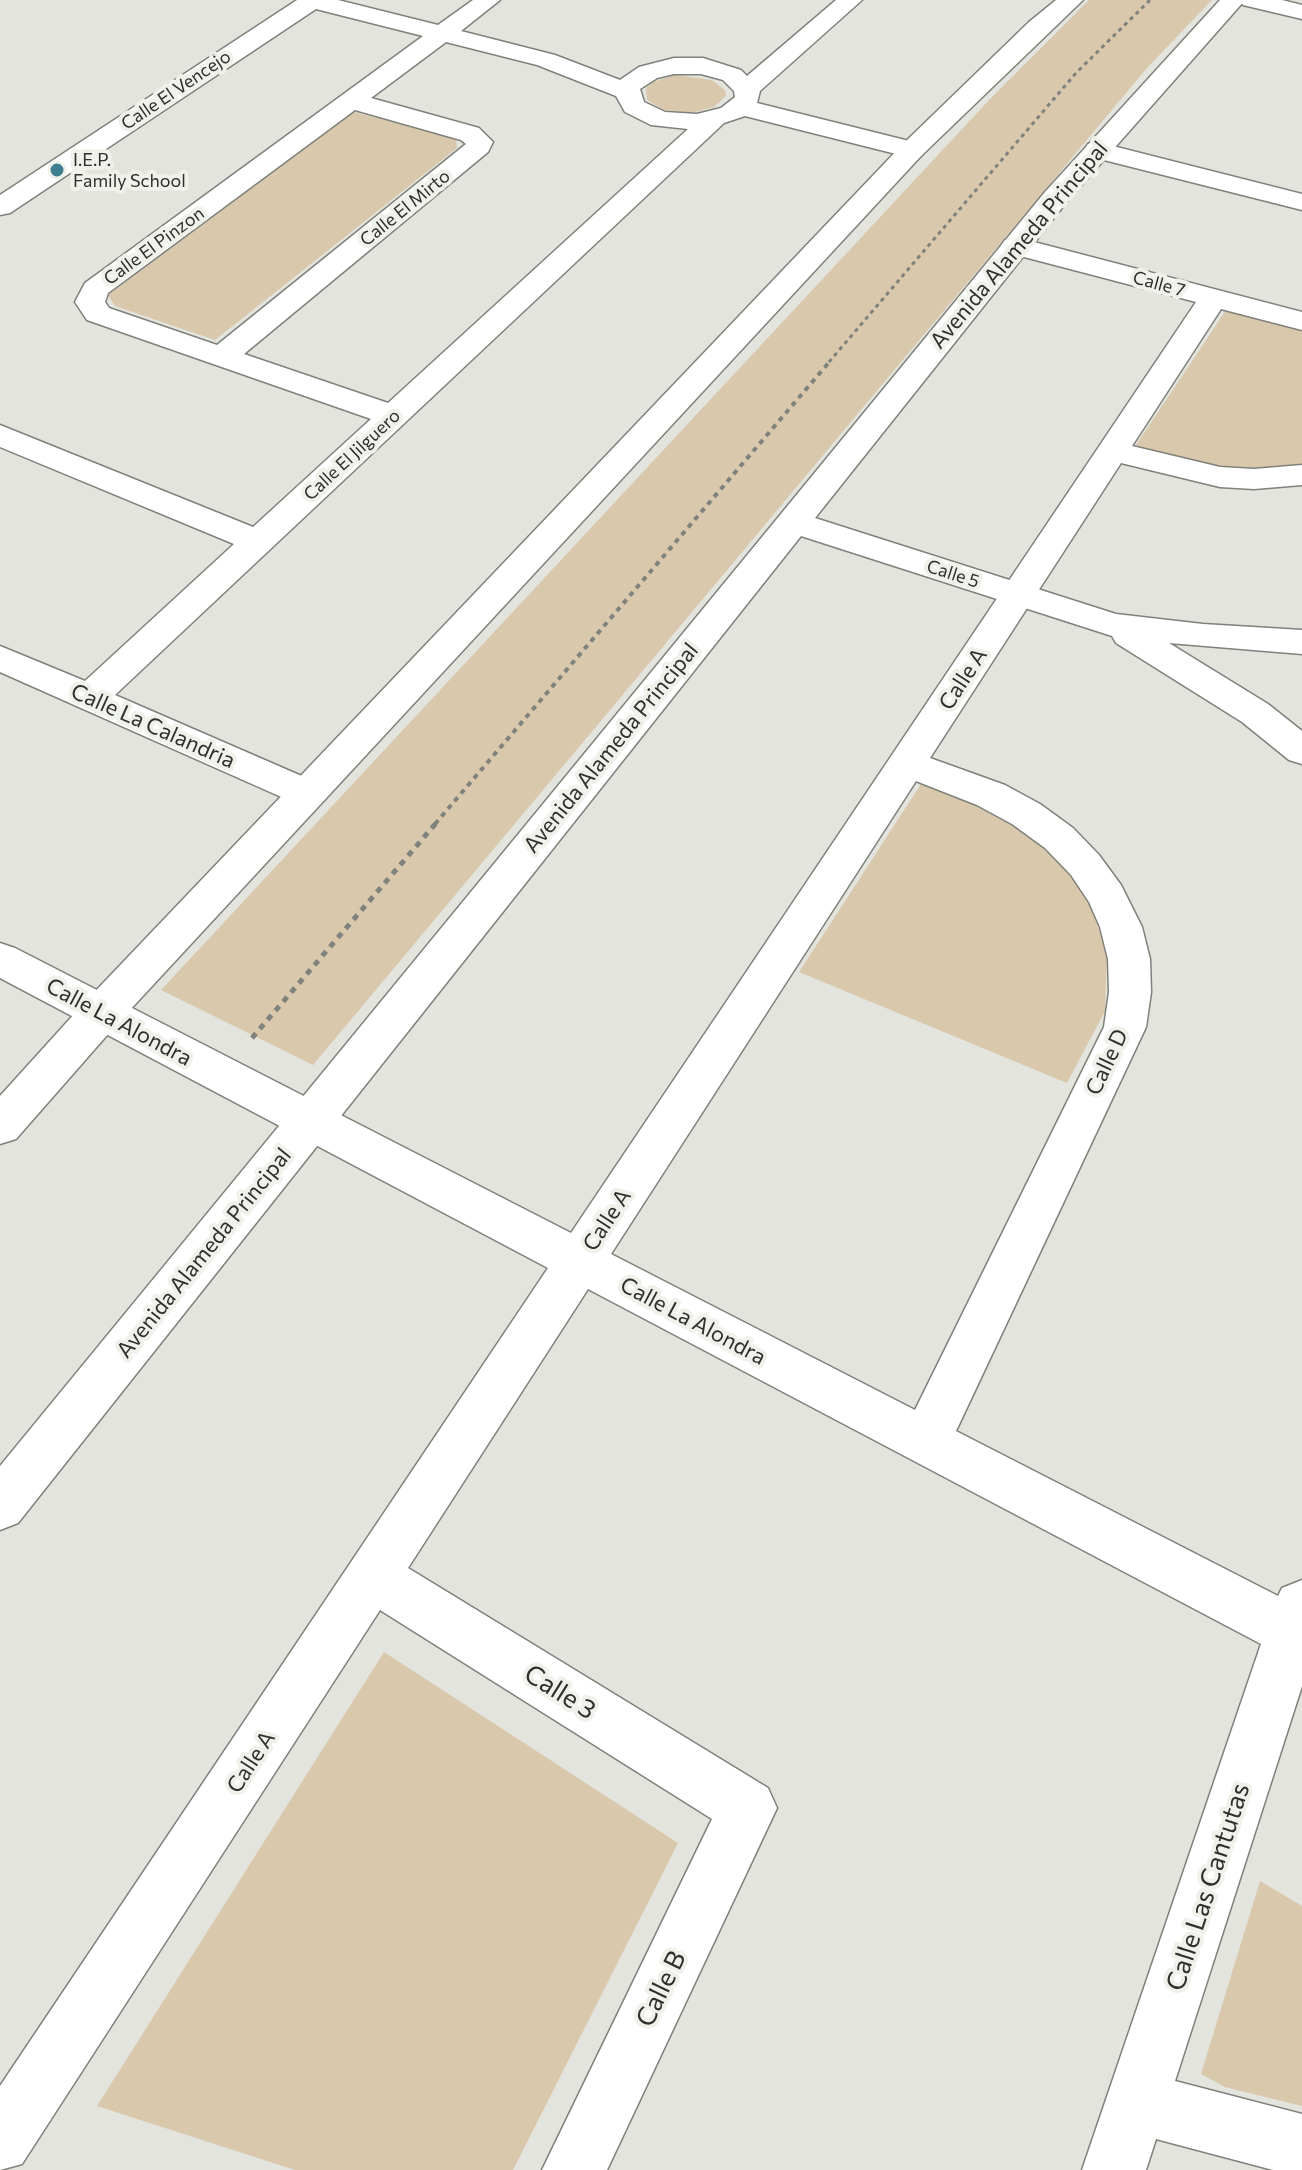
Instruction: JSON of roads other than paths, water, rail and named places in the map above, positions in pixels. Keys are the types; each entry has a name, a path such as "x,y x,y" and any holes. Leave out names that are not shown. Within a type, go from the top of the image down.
{"street":[{"path":"311,0 546,60 626,91 634,107 660,119 697,122 714,119"},
{"name":"Calle El Vencejo","path":"0,207 311,0"},
{"name":"Calle El Pinzon","path":"394,416 98,314 90,302 95,289 488,0"},
{"path":"648,180 714,119 744,98 850,0"},
{"path":"0,1126 101,1013 912,150 1038,27 1071,0"},
{"name":"Avenida Alameda Principal","path":"0,1506 1015,246 1233,0"},
{"path":"1251,0 1302,12"},
{"path":"703,66 816,30"},
{"path":"546,60 648,72"},
{"path":"626,91 637,77 648,72 674,66 703,66 732,75 744,98 912,150"},
{"name":"Calle El Mirto","path":"221,357 475,152 480,142 470,134 352,101"},
{"path":"648,180 660,119"},
{"path":"1097,150 1302,202"},
{"name":"Calle El Jilguero","path":"89,698 648,180"},
{"name":"Calle 7","path":"1015,246 1302,321"},
{"name":"Calle A","path":"0,2142 1213,298"},
{"path":"0,435 258,542"},
{"path":"1113,451 1220,477 1254,479 1302,475"},
{"name":"Calle 5","path":"793,522 1113,625 1203,636 1302,642"},
{"name":"Calle 5","path":"1113,625 1255,713 1302,751"},
{"name":"Calle La Calandria","path":"0,658 306,794"},
{"name":"Calle D","path":"907,764 991,795 1026,814 1059,838 1085,865 1107,896 1121,927 1129,959 1130,992 1125,1027 925,1441"},
{"name":"Calle La Alondra","path":"0,959 925,1441 1299,1624"},
{"name":"Calle 3","path":"373,1576 748,1808"},
{"name":"Calle Las Cantutas","path":"1114,2170 1299,1624"},
{"name":"Calle B","path":"574,2170 748,1808"},
{"path":"1137,2102 1302,2146"}],"place":[{"name":"I.E.P. Family School","path":"57,170"}]}
